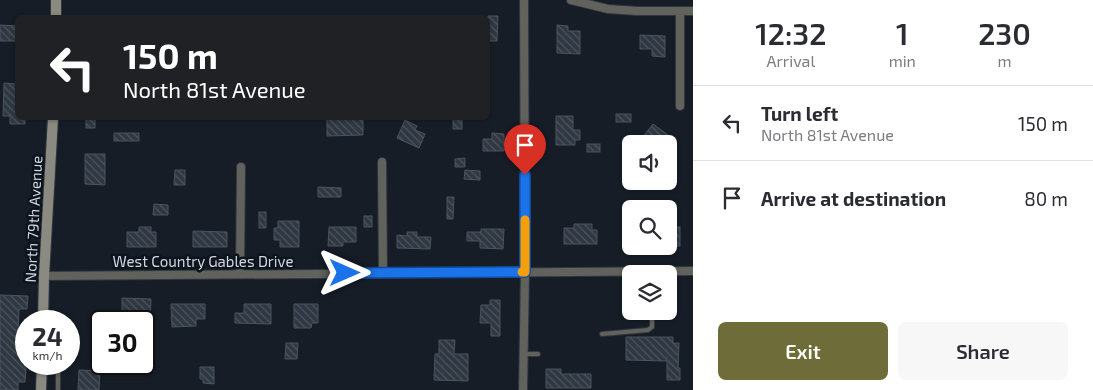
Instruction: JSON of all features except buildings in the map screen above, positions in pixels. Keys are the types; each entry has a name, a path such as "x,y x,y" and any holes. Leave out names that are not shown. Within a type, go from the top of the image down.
{"street":[{"path":"56,0 56,15"},
{"path":"523,390 525,272 524,0"},
{"path":"571,0 608,9 637,12 693,12"},
{"path":"680,11 680,106"},
{"name":"North 79th Avenue","path":"43,310 53,120"},
{"path":"382,162 383,273"},
{"path":"240,274 241,167"},
{"name":"West Country Gables Drive","path":"677,271 693,271"},
{"name":"West Country Gables Drive","path":"44,276 622,272"},
{"path":"41,390 42,375"}],"lane":[{"path":"602,334 648,330 652,327 652,320"},
{"path":"524,354 538,354"},
{"path":"58,375 58,390"}],"slow traffic":[{"path":"522,272 525,272 525,220"}],"route":[{"path":"345,273 525,272 525,175"}]}
